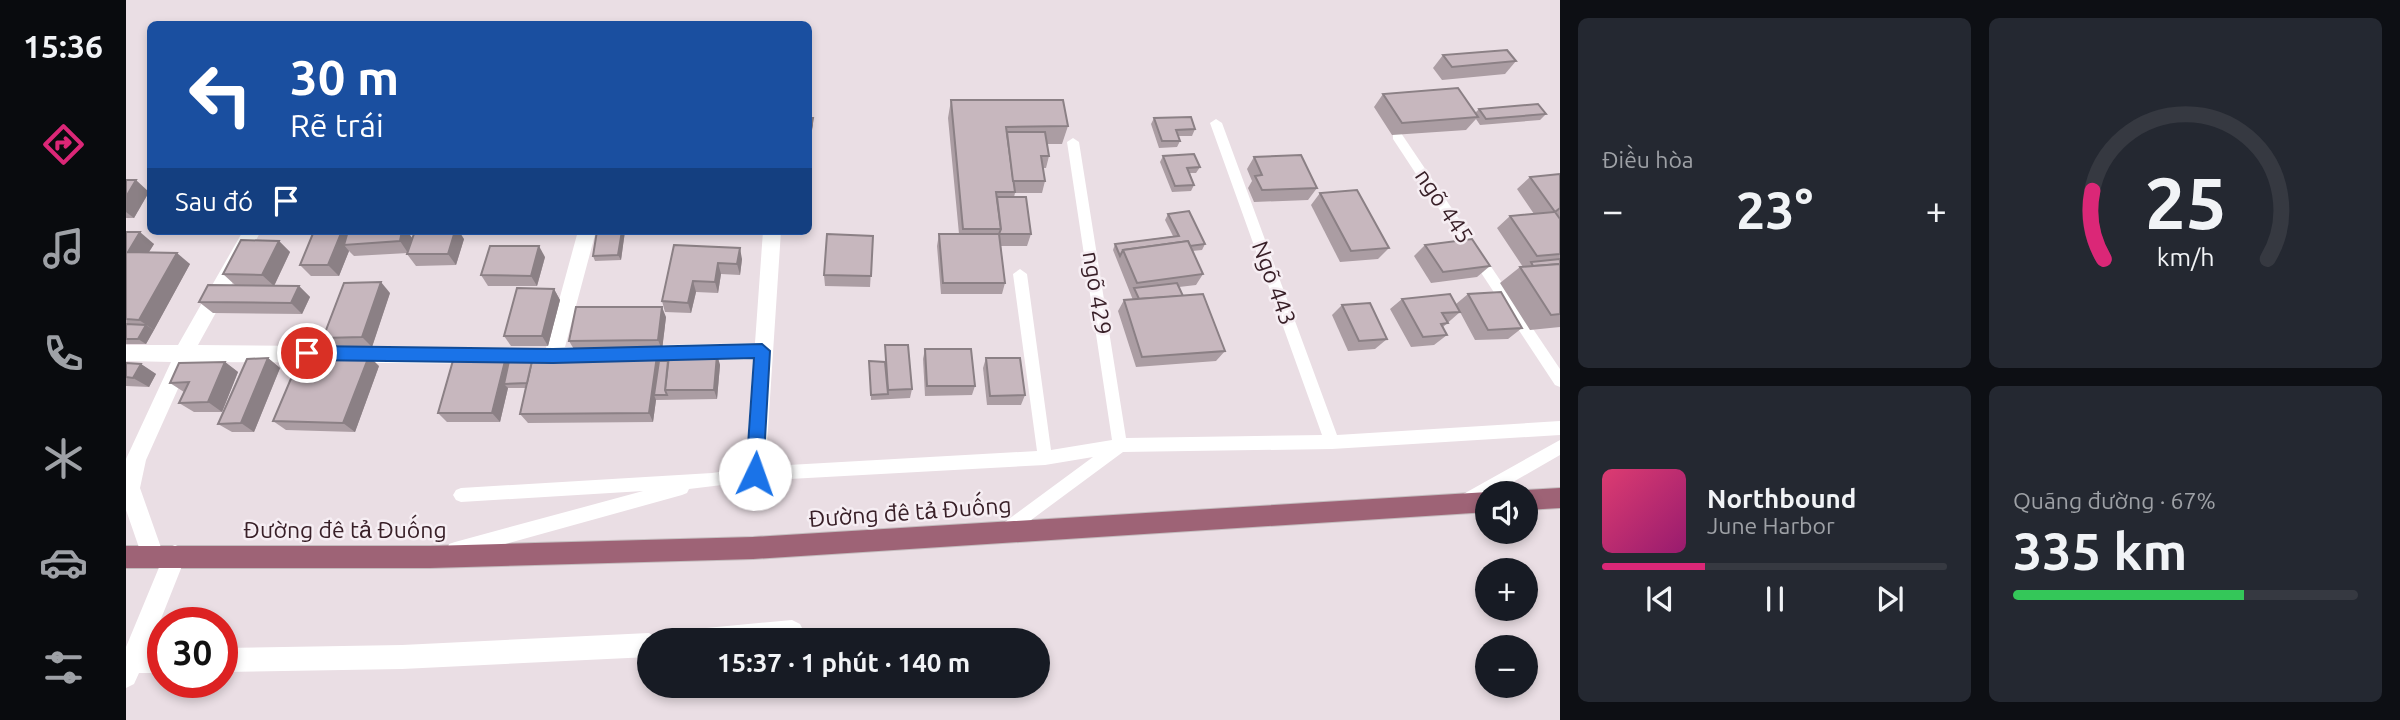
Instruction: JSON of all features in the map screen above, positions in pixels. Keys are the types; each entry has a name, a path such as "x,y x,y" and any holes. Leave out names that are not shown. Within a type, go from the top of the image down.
{"main road":[{"path":"1538,499 1560,498"},
{"name":"Đường đê tả Đuống","path":"126,557 430,557 753,548 1475,503"}],"street":[{"path":"129,669 164,556 129,488 136,460 184,353 250,235"},
{"path":"553,356 586,235"},
{"path":"755,474 772,235"},
{"path":"126,353 380,352 553,356 762,351"},
{"path":"238,660 402,657 637,646"},
{"path":"129,669 147,665"}],"lane":[{"name":"Ngõ 443","path":"1216,124 1332,442"},
{"name":"ngõ 445","path":"1397,136 1560,382"},
{"name":"ngõ 429","path":"1073,142 1120,445"},
{"path":"1020,274 1045,458"},
{"path":"461,495 712,480 755,474 1045,458 1120,445 1332,442 1560,428"},
{"path":"1003,533 1120,445"},
{"path":"1459,504 1560,447"},
{"path":"430,557 712,480"}],"building":[{"path":"1507,50 1516,61 1452,67 1443,55"},
{"path":"1458,88 1478,117 1402,123 1383,94"},
{"path":"951,100 1063,100 1068,126 1006,127 1015,192 996,192 1001,229 963,229"},
{"path":"1538,104 1546,114 1486,119 1479,109"},
{"path":"1191,117 1195,129 1176,130 1180,141 1162,141 1154,118"},
{"path":"1007,132 1045,132 1049,156 1041,156 1045,181 1013,181"},
{"path":"1194,154 1200,167 1187,168 1194,185 1175,186 1163,156"},
{"path":"1301,155 1317,188 1262,190 1255,176 1262,175 1254,157"},
{"path":"1560,174 1560,208 1555,212 1530,177"},
{"path":"126,180 136,180 126,197"},
{"path":"1357,190 1389,248 1351,251 1320,193"},
{"path":"997,197 1026,197 1031,234 999,234 1001,229"},
{"path":"1189,211 1205,244 1190,246 1188,241 1123,250 1120,256 1115,244 1179,236 1168,214"},
{"path":"1555,212 1560,219 1560,254 1537,256 1510,216"},
{"path":"126,232 140,232 128,252 177,253 139,320 126,319"},
{"path":"827,234 873,236 871,276 824,275"},
{"path":"939,234 999,234 1005,283 943,283"},
{"path":"312,235 340,235 328,265 300,265"},
{"path":"347,235 401,235 400,241 344,245"},
{"path":"414,235 454,235 448,254 407,254"},
{"path":"596,235 621,235 618,255 593,256"},
{"path":"1472,239 1490,266 1443,272 1425,245"},
{"path":"241,240 279,241 262,275 223,274"},
{"path":"1188,241 1203,274 1137,283 1123,250"},
{"path":"674,245 740,248 737,264 718,263 715,282 693,281 688,303 662,301"},
{"path":"490,246 539,246 531,276 481,275"},
{"path":"1560,259 1560,264 1533,266 1531,262"},
{"path":"1560,264 1560,314 1551,315 1520,267"},
{"path":"381,282 362,337 323,338 344,283"},
{"path":"1177,283 1183,296 1139,299 1134,288"},
{"path":"208,285 299,286 291,303 199,302"},
{"path":"517,288 554,289 542,336 504,336"},
{"path":"1501,292 1522,328 1488,330 1468,294"},
{"path":"1203,294 1225,351 1142,357 1124,300"},
{"path":"1450,294 1460,312 1442,313 1448,323 1441,324 1447,335 1423,337 1402,299"},
{"path":"1370,303 1387,339 1359,341 1342,305"},
{"path":"576,307 662,307 658,340 569,341"},
{"path":"126,324 146,325 138,339 126,339"},
{"path":"885,345 908,345 912,389 888,390"},
{"path":"925,349 971,349 975,386 927,386"},
{"path":"301,355 369,356 343,423 273,421"},
{"path":"717,355 714,390 665,390 669,356"},
{"path":"533,356 657,356 649,413 520,414"},
{"path":"454,357 506,357 492,413 438,413"},
{"path":"268,358 241,423 218,424 247,359"},
{"path":"986,358 1020,358 1025,395 990,396"},
{"path":"509,361 532,361 527,383 504,384"},
{"path":"659,361 668,361 665,390 667,395 654,395"},
{"path":"869,361 885,362 888,394 871,395"},
{"path":"225,362 208,402 179,403 189,382 170,383 179,363"},
{"path":"126,363 141,364 133,378 126,377"}],"route":[{"path":"307,353 553,356 762,351 755,474"}]}
